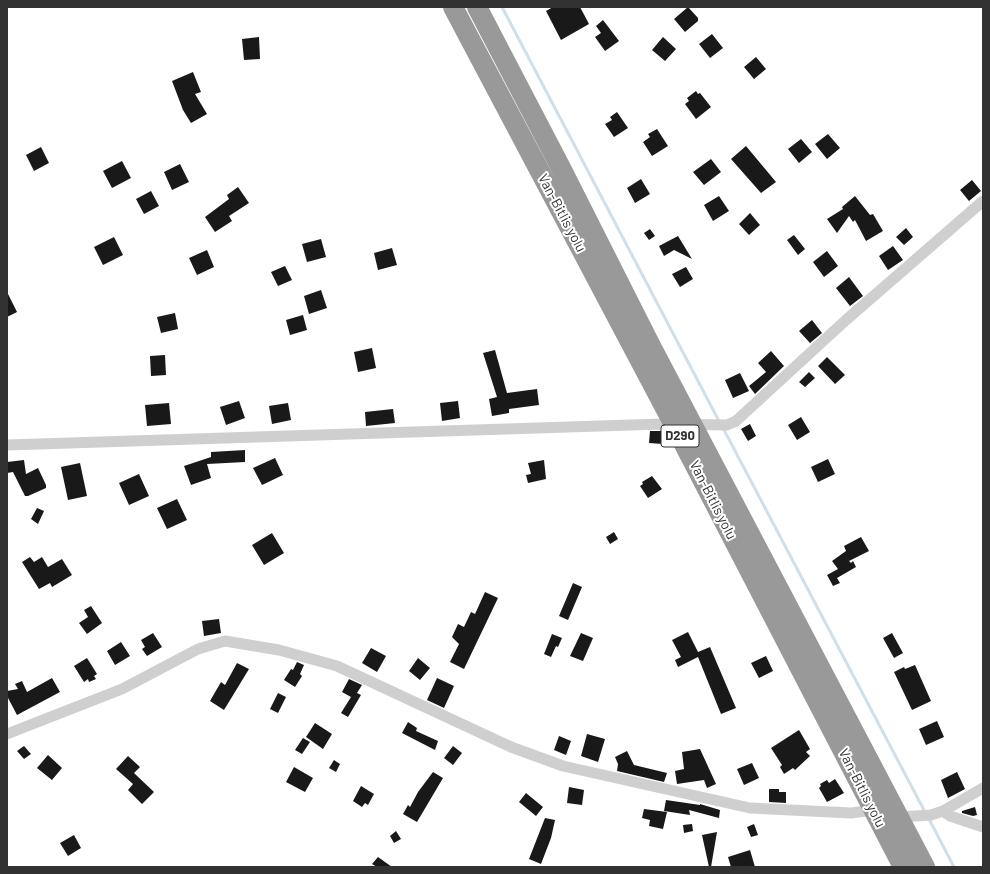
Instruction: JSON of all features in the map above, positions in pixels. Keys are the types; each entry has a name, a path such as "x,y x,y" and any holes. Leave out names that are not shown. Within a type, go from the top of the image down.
{"highway":[{"name":"Van-Bitlis yolu","path":"453,7 899,817 925,867"},
{"name":"Van-Bitlis yolu","path":"477,7 558,161 651,346 682,423 903,867"}],"street":[{"path":"7,445 682,423 732,423 846,320 983,201"},
{"path":"7,734 122,689 198,648 225,641 279,650 338,666 511,747 563,766 750,808 851,813 874,810"},
{"path":"899,817 931,816 943,811 983,788"},
{"path":"943,811 950,816 983,827"}],"building":[{"path":"553,7 580,7 589,24 561,40 546,11"},
{"path":"688,7 698,18 698,21 685,32 674,19"},
{"path":"603,20 619,41 605,51 595,37 601,33 596,26"},
{"path":"712,34 723,48 710,58 699,44"},
{"path":"259,37 260,59 244,60 242,39"},
{"path":"663,37 676,49 665,61 652,50"},
{"path":"756,57 766,69 754,79 744,67"},
{"path":"193,72 201,92 195,94 207,114 191,123 183,110 172,81"},
{"path":"696,91 698,94 700,93 711,107 696,119 685,104 689,101 687,98"},
{"path":"617,112 628,128 614,137 605,124 612,120 610,117"},
{"path":"657,129 668,146 652,156 643,142 650,137 648,134"},
{"path":"828,134 840,148 827,159 815,144"},
{"path":"801,139 812,152 799,163 788,149"},
{"path":"746,146 776,182 761,193 731,159"},
{"path":"41,147 49,163 34,171 26,155"},
{"path":"711,159 721,172 704,185 693,172"},
{"path":"122,161 131,178 112,188 103,171"},
{"path":"180,164 189,182 172,190 164,172"},
{"path":"641,179 650,194 635,203 627,188"},
{"path":"972,180 981,191 969,201 960,190"},
{"path":"238,187 249,203 229,216 232,221 215,232 205,217 229,199 227,195"},
{"path":"151,191 159,206 144,214 136,199"},
{"path":"719,196 729,211 713,221 704,205"},
{"path":"855,196 870,215 873,214 883,231 866,241 855,220 853,222 849,216 837,233 827,219 843,209 842,207"},
{"path":"750,213 760,225 749,235 739,224"},
{"path":"906,228 913,237 904,245 896,237"},
{"path":"650,229 655,236 649,240 644,233"},
{"path":"794,235 805,249 798,255 787,240"},
{"path":"678,236 692,259 674,250 664,256 659,246"},
{"path":"114,237 123,255 103,265 94,247"},
{"path":"321,239 326,257 307,262 302,244"},
{"path":"893,246 903,260 888,270 879,256"},
{"path":"392,248 397,265 378,270 374,253"},
{"path":"207,250 214,267 197,275 189,258"},
{"path":"827,251 838,266 824,277 813,262"},
{"path":"285,266 292,280 278,286 271,272"},
{"path":"686,267 693,279 680,287 672,274"},
{"path":"849,277 863,296 850,306 836,288"},
{"path":"321,290 327,308 309,314 304,296"},
{"path":"7,292 17,312 7,317"},
{"path":"175,313 178,329 161,333 157,317"},
{"path":"303,315 307,330 290,335 286,320"},
{"path":"812,320 822,333 810,343 799,331"},
{"path":"372,348 376,368 358,372 354,352"},
{"path":"495,350 507,393 537,389 539,405 509,409 509,413 492,416 489,399 497,397 483,353"},
{"path":"771,351 784,366 755,394 749,386 766,372 758,363"},
{"path":"165,355 166,375 151,376 150,356"},
{"path":"827,357 845,375 835,384 818,366"},
{"path":"809,372 815,378 805,387 799,382"},
{"path":"740,373 749,391 733,398 725,380"},
{"path":"239,401 245,418 226,425 220,407"},
{"path":"458,401 460,418 442,421 440,403"},
{"path":"169,403 171,424 147,426 145,405"},
{"path":"288,403 291,420 272,424 269,406"},
{"path":"393,409 395,423 366,426 365,412"},
{"path":"801,417 810,432 797,440 788,425"},
{"path":"750,424 756,436 748,441 741,429"},
{"path":"650,431 664,431 663,444 649,443"},
{"path":"245,450 245,462 207,464 211,478 191,485 184,466 211,457 211,452"},
{"path":"275,458 283,475 262,485 253,468"},
{"path":"828,459 835,474 818,482 811,467"},
{"path":"24,460 26,474 38,468 46,485 46,488 28,496 25,496 13,472 7,473 7,462"},
{"path":"544,460 546,479 528,483 526,475 531,474 528,463"},
{"path":"80,463 87,496 68,500 61,467"},
{"path":"139,474 149,496 129,505 119,483"},
{"path":"652,476 662,489 648,498 640,486 643,484 642,482"},
{"path":"177,499 187,520 167,529 157,508"},
{"path":"37,508 44,511 38,524 31,519"},
{"path":"614,532 618,539 610,544 606,537"},
{"path":"272,533 284,553 264,565 252,545"},
{"path":"861,537 869,551 849,561 851,563 853,561 856,567 837,578 840,583 833,586 827,575 838,569 832,561 846,551 844,546"},
{"path":"30,557 34,562 42,557 48,567 62,559 72,575 52,587 50,583 39,589 22,562"},
{"path":"573,583 582,587 568,620 559,616"},
{"path":"485,592 498,598 464,669 450,662 459,644 452,637 458,624 464,627 471,612 475,614"},
{"path":"91,606 102,623 87,634 79,623 88,617 84,610"},
{"path":"219,619 221,633 204,636 202,621"},
{"path":"688,632 698,652 710,647 736,708 721,714 698,657 678,667 675,660 681,657 672,640"},
{"path":"153,633 162,647 147,656 142,649 145,647 141,640"},
{"path":"581,633 593,638 583,661 570,656"},
{"path":"892,633 903,653 894,658 883,638"},
{"path":"552,634 562,638 551,657 544,654"},
{"path":"121,642 130,656 115,665 107,651"},
{"path":"371,648 386,656 377,672 362,663"},
{"path":"766,656 773,671 759,678 751,663"},
{"path":"87,658 97,674 94,676 96,679 89,682 88,679 84,682 74,666"},
{"path":"418,658 430,668 420,680 409,671"},
{"path":"297,662 304,665 300,674 302,676 295,687 284,680 291,669 293,670"},
{"path":"237,663 249,669 224,710 210,701 221,682 225,685"},
{"path":"915,665 931,701 912,710 894,672 904,667 905,669"},
{"path":"52,678 60,692 17,715 7,696 7,691 18,689 15,684 22,681 27,692"},
{"path":"437,678 454,686 444,708 427,700"},
{"path":"349,679 362,685 357,693 361,695 348,717 341,713 351,697 342,692"},
{"path":"278,693 286,697 278,713 270,709"},
{"path":"937,721 944,737 926,745 919,729"},
{"path":"408,722 417,728 416,731 438,741 435,750 402,733"},
{"path":"315,723 332,734 323,749 306,737"},
{"path":"799,730 810,749 806,752 810,756 795,770 793,768 784,774 780,767 782,765 771,748"},
{"path":"587,734 605,739 598,762 581,756"},
{"path":"559,736 571,741 566,755 554,750"},
{"path":"303,738 310,742 302,754 295,750"},
{"path":"24,746 31,754 24,759 17,751"},
{"path":"453,746 462,753 453,765 444,758"},
{"path":"700,749 716,784 707,788 704,780 677,784 675,771 684,769 682,752"},
{"path":"627,751 634,765 667,773 664,782 617,771 618,764 615,757"},
{"path":"48,755 62,768 52,780 37,768"},
{"path":"128,756 140,767 134,773 154,792 142,804 128,790 133,784 116,769"},
{"path":"334,760 340,764 336,772 329,768"},
{"path":"752,763 759,778 744,785 737,769"},
{"path":"294,767 313,778 305,792 286,782"},
{"path":"433,772 443,778 417,822 403,814 408,805 410,807 418,792"},
{"path":"957,772 965,789 948,798 941,780"},
{"path":"835,779 844,793 827,802 819,788 821,786 820,784 827,780 829,783"},
{"path":"361,786 374,794 368,805 365,803 362,807 353,801"},
{"path":"569,787 584,790 582,805 567,803"},
{"path":"769,789 779,789 779,792 786,792 786,803 769,802"},
{"path":"526,793 543,807 536,816 519,802"},
{"path":"666,800 700,804 720,810 719,818 689,810 690,815 664,811"},
{"path":"975,807 977,815 973,816 962,813 962,811"},
{"path":"644,809 667,812 663,829 649,826 650,820 642,818"},
{"path":"545,818 555,820 551,838 541,864 529,859"},
{"path":"692,824 693,831 684,833 683,825"},
{"path":"754,824 758,835 751,837 747,827"},
{"path":"396,831 401,839 394,843 390,836"},
{"path":"717,832 711,867 709,867 702,835"},
{"path":"74,835 81,848 68,856 60,843"},
{"path":"750,850 755,867 731,867 728,857"},
{"path":"378,857 392,867 377,867 372,864"}],"waterway":[{"path":"502,7 720,423"},
{"path":"723,428 925,812"},
{"path":"928,817 954,867"}]}
